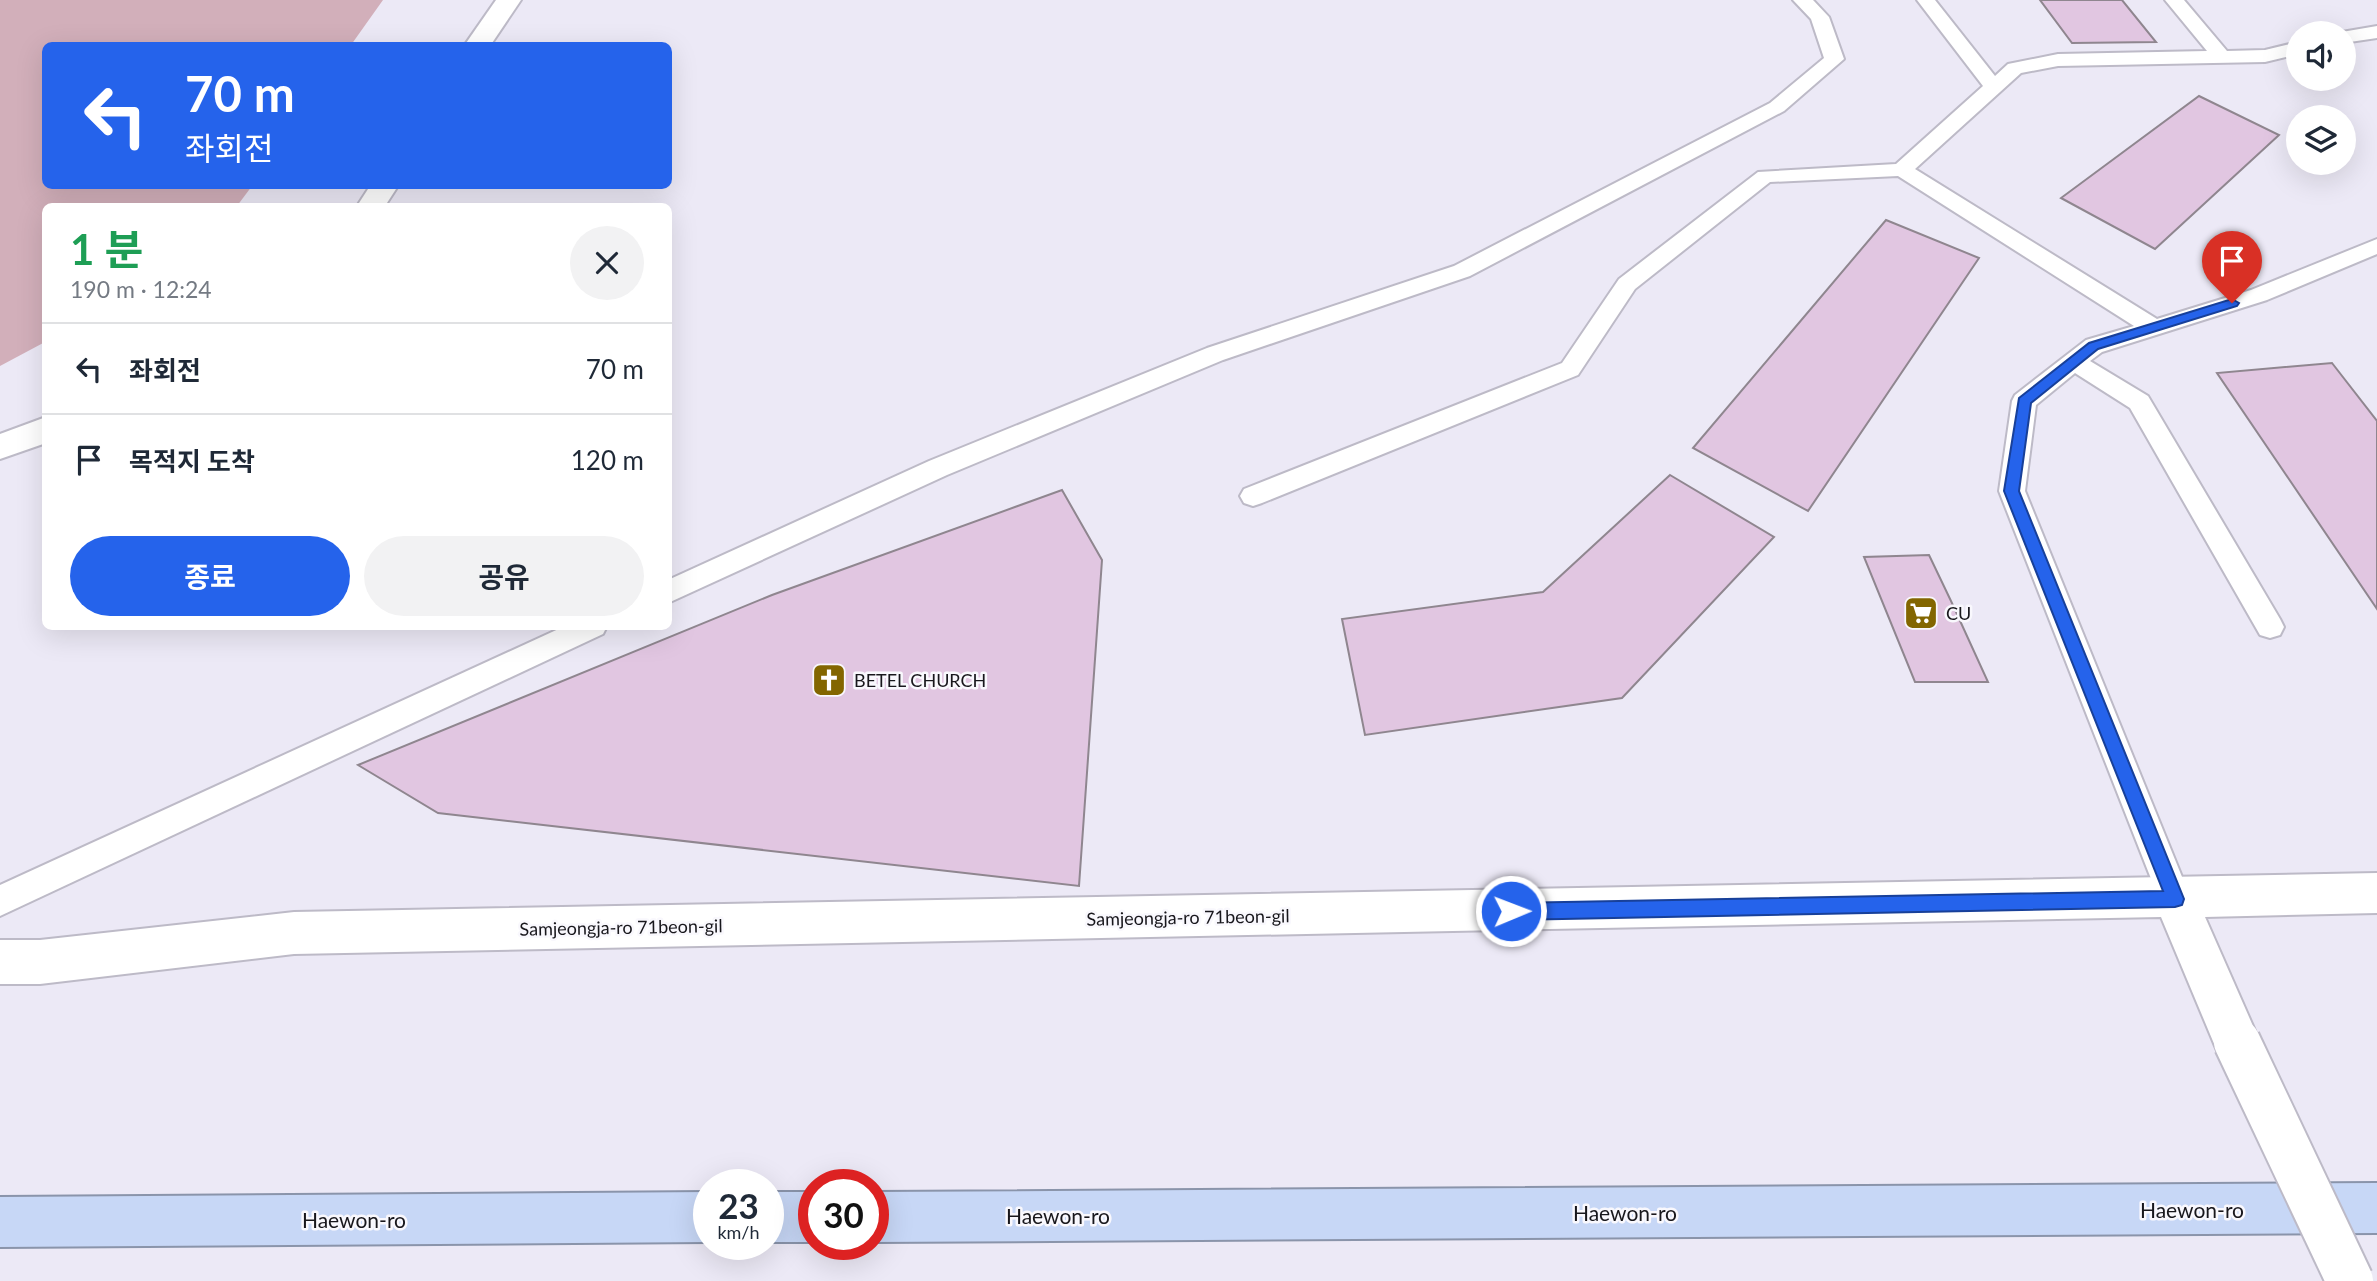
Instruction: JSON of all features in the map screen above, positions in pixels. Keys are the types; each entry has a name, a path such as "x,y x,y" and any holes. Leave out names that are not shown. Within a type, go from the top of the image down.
{"highway":[{"name":"Haewon-ro","path":"889,1217 2377,1208"},
{"name":"Haewon-ro","path":"0,1222 693,1217"}],"street":[{"path":"480,42 509,0"},
{"path":"0,447 42,431"},
{"name":"Samjeongja-ro 71beon-gil","path":"0,962 40,962 294,933 2175,899 2377,893"},
{"path":"2175,899 2237,1042 2350,1281"}],"lane":[{"path":"672,590 937,468 1202,359 1462,271 1777,107 1834,59 1820,17 1802,0"},
{"path":"1926,0 1994,86"},
{"path":"2174,0 2222,57"},
{"path":"2356,35 2377,32"},
{"path":"1902,170 2015,68 2058,60 2264,56 2286,51"},
{"path":"1253,496 1570,369 1627,284 1765,176 1902,170 2153,327"},
{"path":"2175,899 2011,491 2024,401 2094,346 2259,295 2377,246"},
{"path":"2074,362 2139,402 2270,627"},
{"path":"0,901 584,630"}],"shaded area":[{"path":"0,0 383,0 353,42 42,42 42,189 250,189 239,203 42,203 42,344 0,366"}],"building":[{"path":"2040,0 2122,0 2156,42 2072,43"},
{"path":"2199,96 2279,135 2155,249 2061,198"},
{"path":"1886,220 1979,258 1808,511 1693,448"},
{"path":"2332,363 2377,421 2377,609 2217,373"},
{"path":"1670,475 1774,537 1622,698 1365,735 1342,619 1543,592"},
{"name":"BETEL CHURCH","path":"1062,490 1102,560 1079,886 438,813 358,765 772,595"},
{"path":"1929,555 1988,682 1915,682 1864,557"}],"place":[{"name":"CU","path":"1921,613"},
{"name":"BETEL CHURCH","path":"829,680"}],"route":[{"path":"1511,911 2175,899 2011,491 2024,401 2094,346 2232,303"}]}
